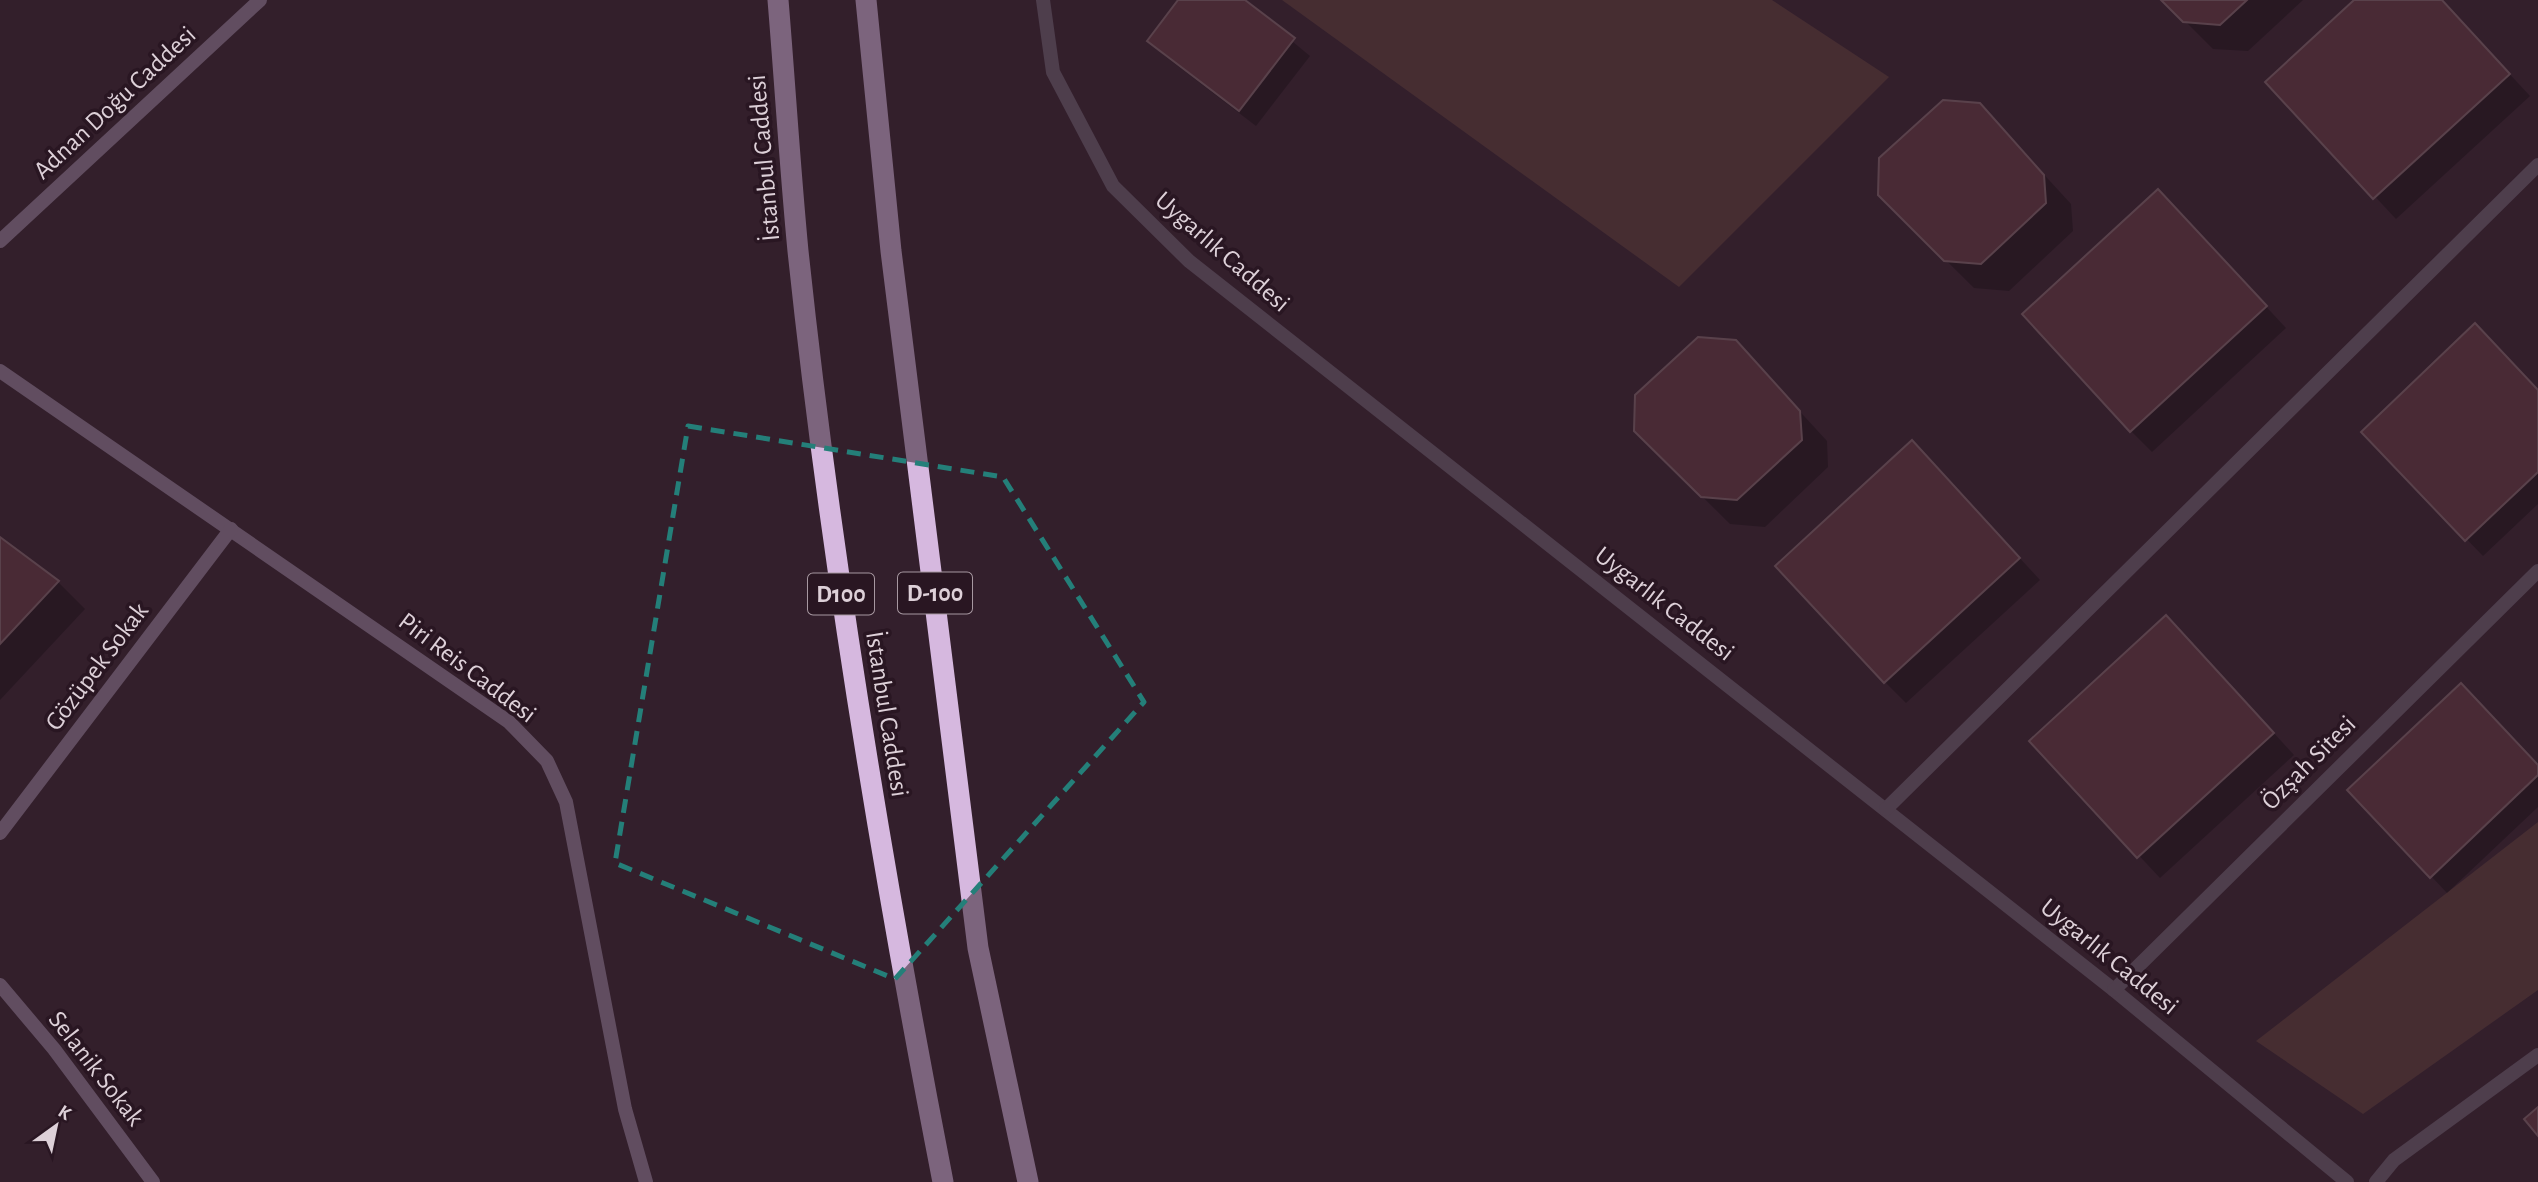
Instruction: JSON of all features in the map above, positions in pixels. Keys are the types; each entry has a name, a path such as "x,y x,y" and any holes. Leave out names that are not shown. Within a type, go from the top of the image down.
{"highway":[{"name":"İstanbul Caddesi","path":"778,0 798,251 842,604 896,943 943,1182"},
{"name":"D-100","path":"866,0 891,251 978,948 1028,1182"}],"main road":[{"name":"Adnan Doğu Caddesi","path":"0,240 260,0"},
{"name":"Piri Reis Caddesi","path":"0,371 509,722 547,761 566,802 625,1109 646,1182"},
{"name":"Gözüpek Sokak","path":"0,833 232,529"},
{"name":"Selanik Sokak","path":"0,985 54,1049 153,1182"}],"street":[{"name":"Uygarlık Caddesi","path":"1043,0 1053,72 1113,186 1189,261 2114,990 2347,1182"},
{"path":"1886,809 2538,165"},
{"name":"Özşah Sitesi","path":"2114,990 2538,571"},
{"path":"2376,1182 2394,1160 2538,1055"}],"highlighted area":[{"path":"688,426 1003,477 1144,702 895,979 615,863"}],"shaded area":[{"path":"1282,0 1772,0 1889,77 1679,287"},
{"path":"2538,822 2538,990 2363,1114 2256,1041"}],"building":[{"path":"1178,0 1245,0 1295,38 1239,111 1147,41"},
{"path":"2161,0 2247,0 2220,25 2183,22"},
{"path":"2354,0 2442,0 2510,74 2373,199 2265,82"},
{"path":"1943,100 1980,103 2044,175 2046,203 1981,264 1944,261 1878,195 1879,158"},
{"path":"2158,189 2267,306 2130,432 2022,314"},
{"path":"2475,323 2538,390 2538,472 2465,541 2361,432"},
{"path":"1698,337 1736,340 1800,411 1802,440 1737,500 1701,497 1634,431 1635,395"},
{"path":"1912,440 2020,558 1884,683 1775,566"},
{"path":"0,537 59,581 0,644"},
{"path":"2166,615 2274,733 2137,858 2029,741"},
{"path":"2461,683 2538,765 2538,775 2430,878 2347,790"},
{"path":"2538,1107 2538,1136 2524,1119"}]}
